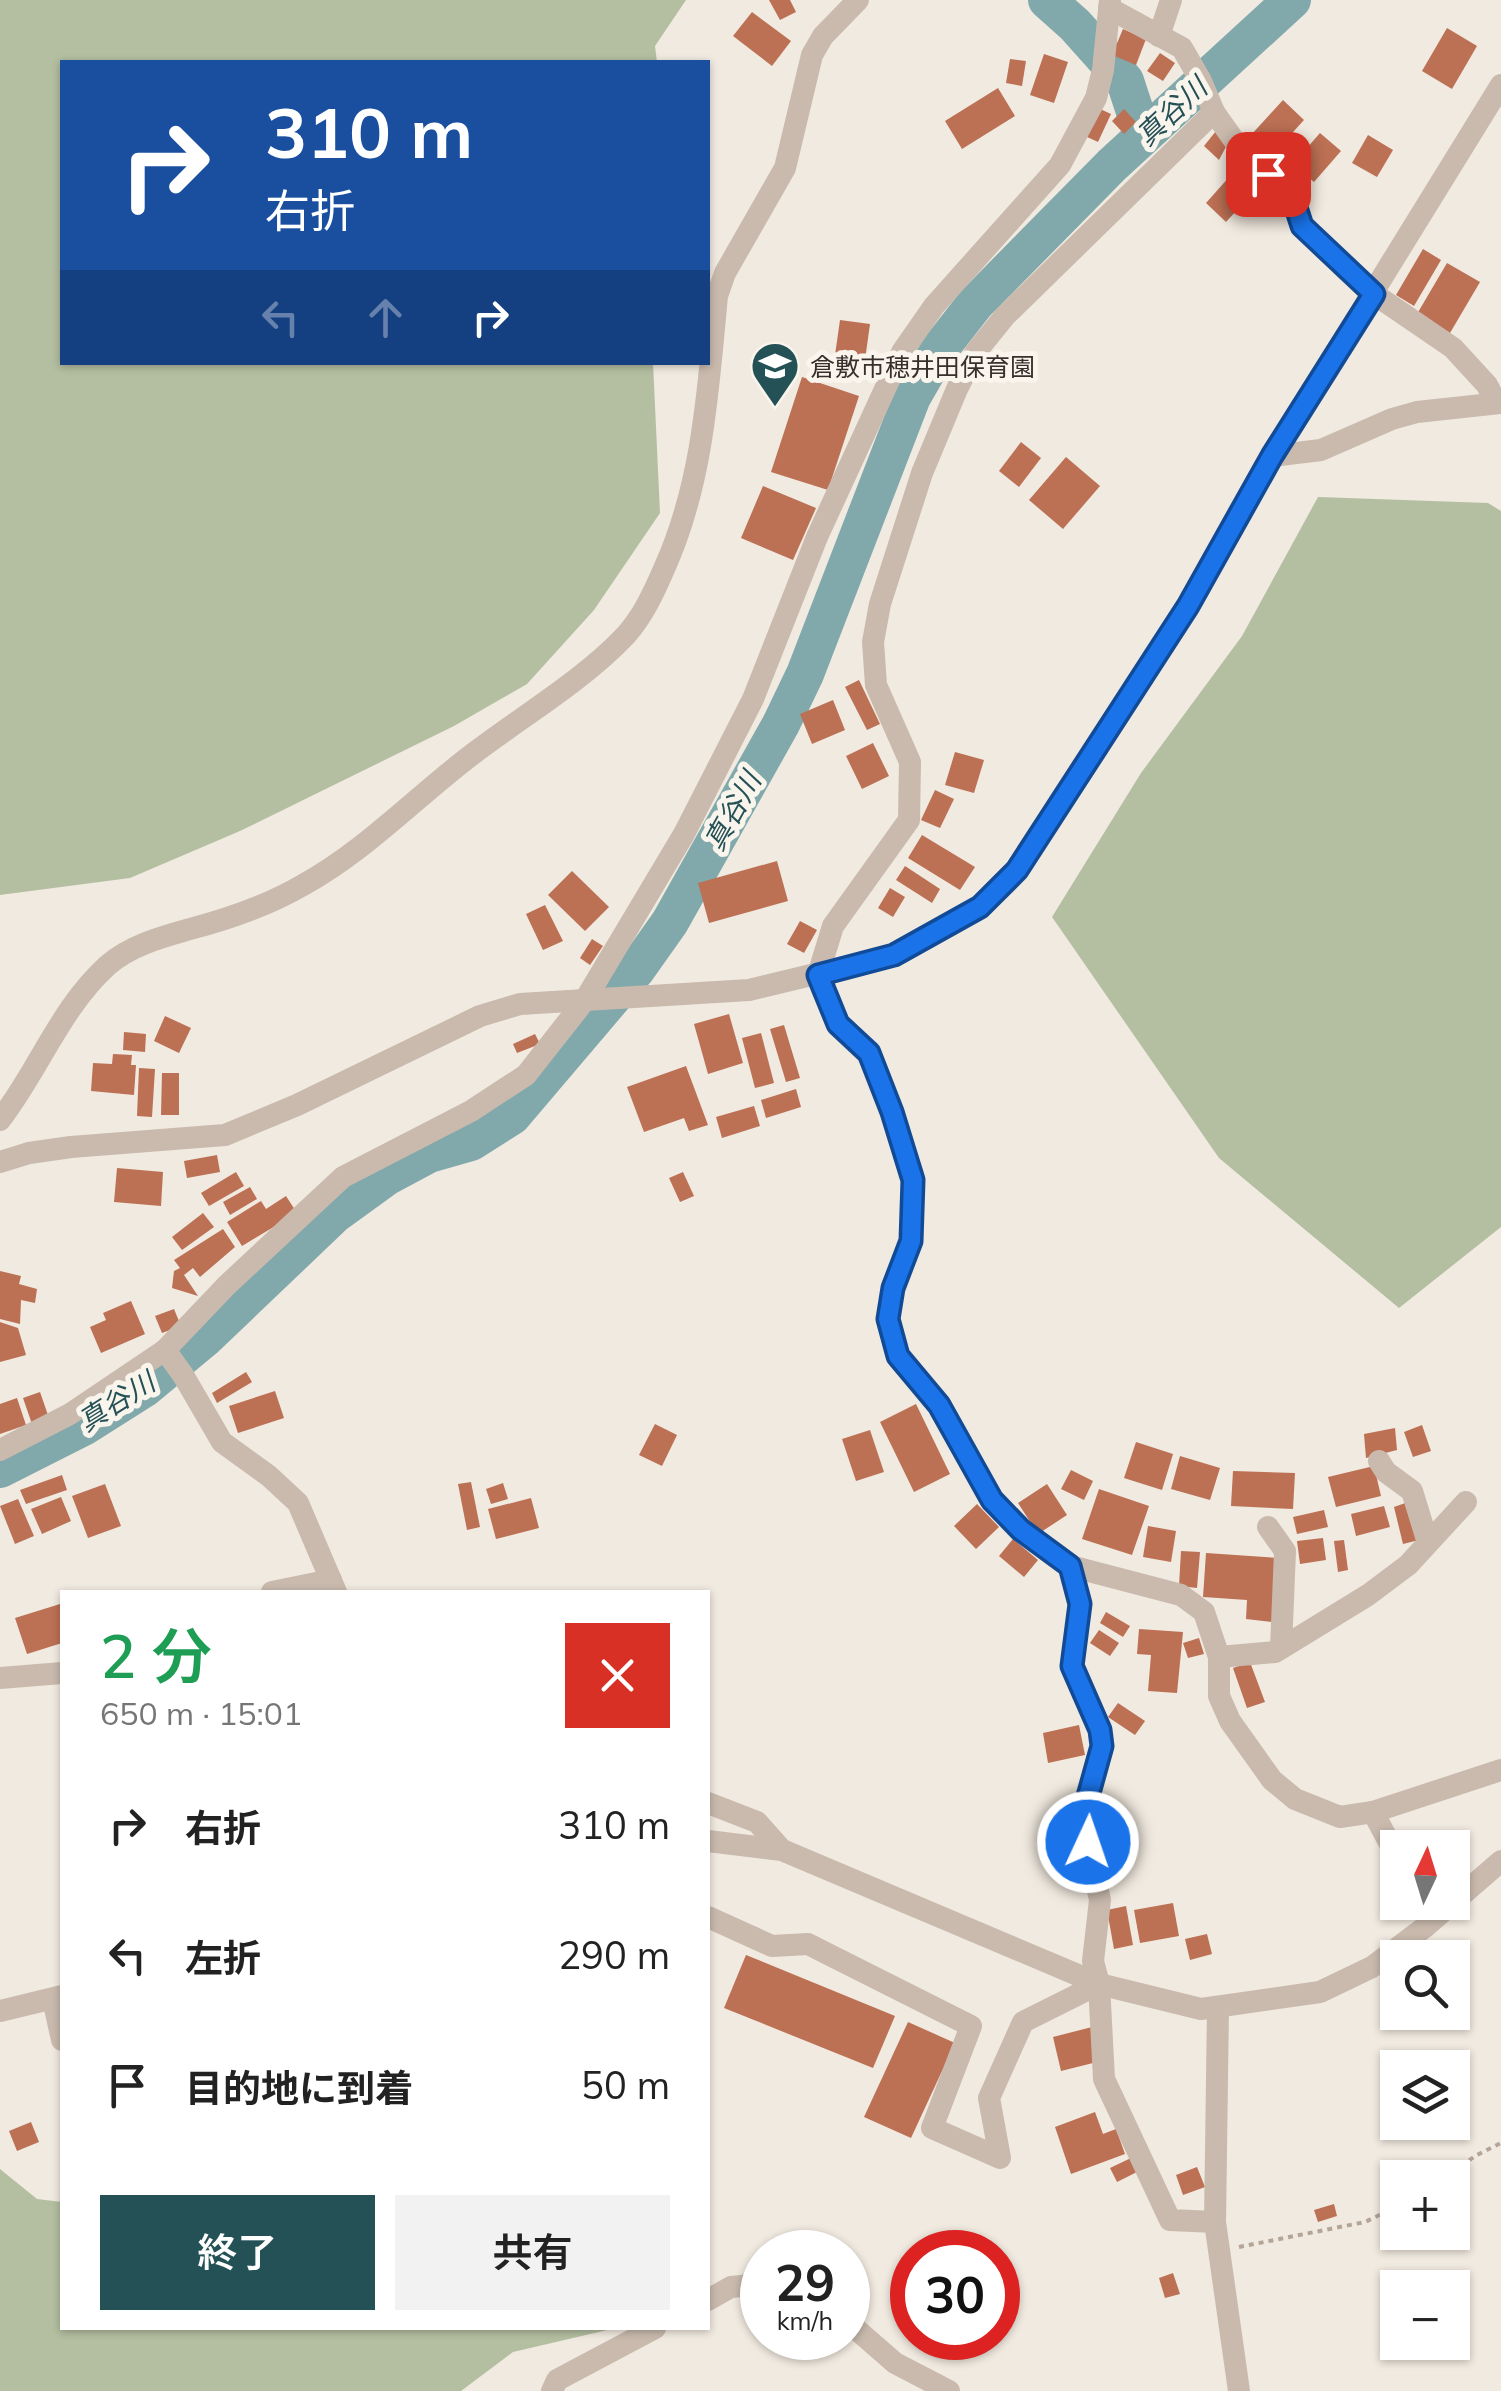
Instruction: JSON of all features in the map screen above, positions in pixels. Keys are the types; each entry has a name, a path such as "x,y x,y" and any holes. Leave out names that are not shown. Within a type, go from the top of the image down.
{"street":[{"path":"0,1120 76,1002 109,964 158,936 266,903 304,885 376,836 465,760 552,697 626,634 650,601 682,530 700,458 718,296 725,273 785,168 812,55 823,36 858,0"},
{"path":"1159,36 1171,0"},
{"path":"0,1450 70,1414 167,1353 227,1286 344,1177 470,1111 526,1076 592,1000 753,699 817,538 902,352 934,306 1060,166 1096,98 1104,70 1110,4 1182,48 1214,112 1243,153 1292,195 1302,226 1374,294 1452,348 1488,385 1498,402 1392,418 1321,450 1272,456"},
{"path":"0,1162 29,1153 226,1135 298,1105 480,1016 520,1004 749,990 818,975 894,955 980,907 1017,870 1188,606 1272,456 1501,86"},
{"path":"1214,112 1005,316 975,353 957,388 922,473 880,604 873,642 876,684 910,762 910,820 833,926 818,975 838,1024 869,1053 913,1180 911,1241 893,1288 888,1319 898,1356 939,1405 992,1500 1021,1530 1070,1566 1182,1596 1204,1612 1220,1657 1219,1696 1230,1721 1272,1780 1295,1799 1340,1817 1372,1812 1501,1770"},
{"path":"167,1353 222,1442 298,1503 333,1586 292,1590"},
{"path":"1379,1461 1386,1472 1412,1491 1428,1543"},
{"path":"1220,1657 1275,1652 1368,1595 1408,1565 1466,1502"},
{"path":"1268,1527 1286,1551 1282,1648"},
{"path":"1070,1566 1080,1604 1072,1666 1100,1730 1102,1746 1082,1818 1100,1900 1092,1961 1098,1984 1104,2079 1170,2220 1215,2222"},
{"path":"0,1678 60,1674"},
{"path":"710,1803 757,1822 782,1850"},
{"path":"1372,1812 1382,1830"},
{"path":"710,1842 782,1850 1098,1984 1201,2009 1320,1992 1372,1968 1418,1920"},
{"path":"1470,1882 1501,1861"},
{"path":"710,1918 772,1946 808,1944 972,2026 932,2128 1000,2158 989,2098 1024,2022 1098,1984"},
{"path":"0,2010 58,1997"},
{"path":"1218,2007 1215,2222 1239,2391"},
{"path":"710,2299 740,2286"},
{"path":"552,2391 557,2380 652,2330"},
{"path":"870,2341 894,2362 949,2391"}],"path":[{"path":"1470,2160 1501,2144"},
{"path":"1220,2250 1365,2222 1380,2215"}],"green space":[{"path":"0,0 686,0 655,46 657,60 60,60 60,365 653,365 660,513 594,610 527,684 454,726 240,831 130,878 0,895"},
{"path":"1318,497 1488,503 1501,511 1501,1227 1399,1308 1219,1158 1052,917 1141,773 1242,636"},
{"path":"0,2169 37,2199 60,2202 60,2330 607,2330 513,2352 461,2391 0,2391"}],"building":[{"path":"769,0 790,0 796,12 780,20"},
{"path":"752,12 791,41 772,66 733,36"},
{"path":"1447,28 1477,46 1452,89 1422,71"},
{"path":"1123,29 1146,39 1136,65 1112,55"},
{"path":"1160,53 1175,63 1163,81 1147,71"},
{"path":"1044,54 1068,62 1054,103 1030,95"},
{"path":"1010,59 1026,61 1022,86 1006,83"},
{"path":"998,88 1015,116 962,149 945,121"},
{"path":"1283,100 1304,120 1273,154 1251,135"},
{"path":"1098,108 1111,114 1098,142 1085,136"},
{"path":"1124,109 1136,122 1124,134 1112,121"},
{"path":"1216,131 1229,141 1219,160 1204,146"},
{"path":"1320,133 1341,151 1314,182 1293,164"},
{"path":"1368,135 1393,150 1377,177 1352,163"},
{"path":"1239,166 1260,185 1226,222 1206,203"},
{"path":"1423,249 1441,260 1414,306 1396,295"},
{"path":"1447,263 1480,282 1450,333 1417,314"},
{"path":"840,320 870,324 864,367 834,362"},
{"path":"802,377 859,396 828,490 771,472"},
{"path":"1021,442 1041,458 1019,487 999,471"},
{"path":"1066,457 1100,486 1063,529 1029,500"},
{"path":"763,486 816,508 793,560 741,538"},
{"path":"859,680 880,724 867,730 845,687"},
{"path":"833,700 845,730 812,744 800,714"},
{"path":"873,743 889,776 862,789 846,756"},
{"path":"955,752 984,760 974,793 945,785"},
{"path":"935,790 954,799 940,828 921,820"},
{"path":"922,835 975,867 960,890 908,858"},
{"path":"777,861 788,901 709,923 698,883"},
{"path":"905,866 940,889 932,903 896,880"},
{"path":"572,871 609,907 585,931 548,895"},
{"path":"890,888 905,897 893,917 878,908"},
{"path":"545,905 563,941 543,950 526,914"},
{"path":"800,921 817,930 804,953 787,944"},
{"path":"592,939 603,946 590,965 580,958"},
{"path":"729,1014 743,1063 708,1074 694,1024"},
{"path":"165,1016 191,1028 179,1053 154,1041"},
{"path":"784,1025 800,1078 786,1082 770,1029"},
{"path":"124,1032 146,1034 145,1052 123,1050"},
{"path":"761,1033 774,1083 755,1088 742,1038"},
{"path":"535,1034 540,1044 517,1053 513,1044"},
{"path":"113,1054 132,1055 131,1065 136,1065 134,1095 91,1091 93,1063 112,1064"},
{"path":"686,1066 708,1125 689,1131 684,1118 644,1132 627,1087"},
{"path":"139,1068 155,1069 152,1117 137,1116"},
{"path":"162,1073 179,1073 179,1115 161,1115"},
{"path":"796,1089 801,1107 766,1118 761,1100"},
{"path":"754,1106 760,1126 722,1138 716,1117"},
{"path":"217,1155 220,1172 187,1178 184,1161"},
{"path":"117,1168 163,1172 161,1206 114,1202"},
{"path":"236,1172 244,1186 209,1206 201,1193"},
{"path":"683,1172 694,1196 680,1202 669,1178"},
{"path":"250,1187 257,1199 230,1215 223,1202"},
{"path":"286,1196 297,1213 242,1246 227,1222 261,1201 266,1209"},
{"path":"203,1213 214,1227 182,1250 172,1237"},
{"path":"223,1229 235,1247 200,1277 193,1268 184,1275 198,1296 172,1288 174,1271 180,1268 174,1260"},
{"path":"0,1271 21,1276 19,1284 37,1289 35,1303 21,1300 20,1324 0,1319"},
{"path":"131,1301 145,1334 101,1353 90,1327 106,1320 103,1313"},
{"path":"174,1309 181,1326 162,1333 155,1316"},
{"path":"0,1322 18,1328 26,1355 0,1362"},
{"path":"246,1372 252,1382 217,1403 212,1393"},
{"path":"275,1391 284,1418 238,1433 229,1406"},
{"path":"40,1392 49,1418 32,1424 23,1398"},
{"path":"17,1398 26,1425 0,1434 0,1404"},
{"path":"916,1404 950,1474 914,1492 880,1422"},
{"path":"655,1424 677,1435 662,1466 639,1455"},
{"path":"1422,1425 1431,1451 1413,1457 1404,1432"},
{"path":"1395,1428 1397,1450 1366,1458 1364,1434"},
{"path":"870,1430 884,1472 856,1481 842,1439"},
{"path":"1136,1442 1173,1454 1162,1490 1124,1478"},
{"path":"1180,1456 1220,1468 1210,1500 1171,1489"},
{"path":"1374,1466 1381,1496 1336,1507 1328,1477"},
{"path":"1071,1470 1093,1481 1084,1500 1061,1489"},
{"path":"1233,1471 1295,1473 1293,1509 1231,1506"},
{"path":"62,1475 67,1490 26,1504 20,1490"},
{"path":"471,1482 480,1527 467,1530 458,1484"},
{"path":"503,1483 508,1499 491,1504 486,1489"},
{"path":"105,1484 121,1526 88,1538 72,1496"},
{"path":"1047,1484 1067,1515 1038,1534 1018,1503"},
{"path":"1099,1489 1149,1506 1132,1555 1082,1539"},
{"path":"61,1497 71,1521 42,1534 31,1509"},
{"path":"531,1498 539,1528 496,1539 488,1509"},
{"path":"18,1499 34,1536 15,1544 0,1506"},
{"path":"1411,1501 1419,1540 1403,1544 1394,1507"},
{"path":"977,1504 999,1527 976,1549 954,1526"},
{"path":"1384,1506 1390,1527 1356,1536 1351,1514"},
{"path":"1324,1510 1328,1527 1297,1534 1293,1517"},
{"path":"1148,1526 1176,1531 1171,1562 1143,1557"},
{"path":"1323,1538 1326,1560 1300,1564 1297,1541"},
{"path":"1013,1539 1038,1560 1024,1577 999,1556"},
{"path":"1344,1540 1348,1570 1338,1572 1334,1541"},
{"path":"1181,1551 1200,1552 1197,1588 1179,1586"},
{"path":"1206,1553 1278,1558 1273,1622 1246,1619 1247,1600 1203,1597"},
{"path":"60,1604 60,1644 27,1654 15,1618"},
{"path":"1106,1612 1130,1626 1123,1637 1100,1623"},
{"path":"1139,1629 1183,1632 1177,1693 1148,1691 1151,1655 1137,1654"},
{"path":"1099,1630 1119,1643 1110,1656 1090,1643"},
{"path":"1199,1638 1204,1654 1188,1658 1183,1643"},
{"path":"1250,1662 1265,1702 1247,1708 1233,1668"},
{"path":"1118,1703 1145,1721 1135,1735 1108,1717"},
{"path":"1079,1725 1085,1755 1048,1763 1043,1733"},
{"path":"1118,1812 1133,1842 1101,1857 1086,1827"},
{"path":"1173,1903 1179,1936 1140,1943 1134,1910"},
{"path":"1126,1906 1133,1945 1114,1949 1107,1910"},
{"path":"1207,1934 1212,1954 1190,1960 1185,1939"},
{"path":"746,1955 895,2016 873,2068 724,2008"},
{"path":"908,2022 955,2043 911,2138 864,2117"},
{"path":"1092,2027 1101,2061 1061,2071 1053,2037"},
{"path":"1095,2112 1103,2134 1116,2129 1125,2154 1071,2174 1055,2127"},
{"path":"31,2122 39,2142 17,2151 9,2131"},
{"path":"1131,2158 1137,2172 1117,2182 1110,2168"},
{"path":"1197,2167 1205,2187 1183,2195 1176,2175"},
{"path":"1334,2204 1337,2216 1318,2222 1314,2210"},
{"path":"1173,2273 1180,2294 1165,2298 1159,2278"}],"waterway":[{"path":"1047,0 1125,81 1143,136"},
{"name":"真谷川","path":"0,1469 85,1426 145,1388 204,1339 335,1214 386,1177 429,1154 471,1142 512,1116 636,970 670,922 781,724 805,674 912,397 939,350 975,304 1112,165 1292,0"}],"place":[{"name":"倉敷市穂井田保育園","path":"775,408"}],"route":[{"path":"1088,1842 1082,1818 1102,1746 1100,1730 1072,1666 1080,1604 1070,1566 1021,1530 992,1500 939,1405 898,1356 888,1319 893,1288 911,1241 913,1180 869,1053 838,1024 818,975 894,955 980,907 1017,870 1188,606 1272,456 1374,294 1302,226 1292,195 1268,174"}]}
